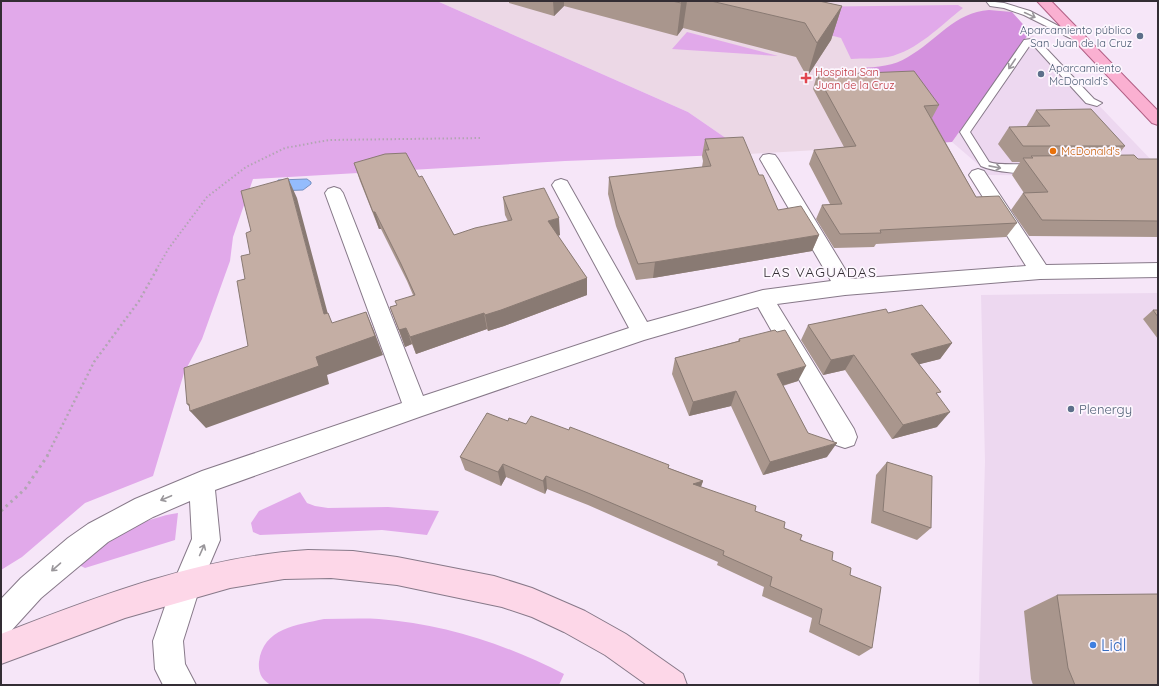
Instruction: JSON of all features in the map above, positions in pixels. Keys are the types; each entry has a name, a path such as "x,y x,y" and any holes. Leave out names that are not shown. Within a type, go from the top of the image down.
{"main road":[{"path":"1044,1 1158,120"}],"street":[{"path":"769,158 845,287"},
{"path":"978,175 1040,272"},
{"path":"561,185 642,332"},
{"path":"334,193 416,408"},
{"path":"1,621 31,588 78,548 98,533 144,508 202,483 366,427 416,408 642,332 763,298 845,287 1040,272 1158,270"},
{"path":"763,298 845,437"},
{"path":"181,685 170,669 168,641 186,586 206,540 202,483"},
{"path":"1,649 74,621 186,586 258,568 309,563 354,564 402,570 510,595 546,608 580,624 619,647 672,685"}],"lane":[{"path":"990,1 993,4 1000,4 1019,10 1083,41"},
{"path":"1043,168 999,168 989,166 985,164 965,132 1027,42 1038,45 1090,100 1097,103"}],"path":[{"path":"1,511 25,489 53,447 94,362 139,301 169,248 207,197 246,167 285,148 329,140 482,138"}],"shaded area":[{"path":"1,1 437,1 688,112 749,154 565,161 253,179 233,237 230,261 202,339 184,373 153,476 85,503 22,557 1,570"},
{"name":"Hospital San Juan de la Cruz","path":"437,1 1002,1 1030,32 952,142 749,154 688,112"},
{"path":"958,5 963,8 928,37 899,54 883,58 851,59 841,38 792,25 793,7"},
{"path":"989,10 1012,12 1030,32 952,142 900,145 860,77 859,73 861,68 885,66 903,60 946,28 966,16"},
{"path":"687,32 778,56 672,49"},
{"path":"1030,32 1158,167 1086,176 985,175 980,166 952,142"},
{"path":"1158,293 1158,685 979,685 985,461 981,295"},
{"path":"300,492 307,503 328,508 388,507 439,511 427,535 382,530 260,535 253,532 251,523 259,511"},
{"path":"178,513 175,540 85,568 79,565 98,547 124,531 152,519"},
{"path":"324,619 379,619 427,625 474,637 497,645 519,653 564,674 559,685 271,685 265,681 260,673 259,662 262,651 267,642 274,635 283,630 303,623"}],"water":[{"path":"307,179 311,182 311,184 303,190 275,191 278,180"}],"building":[{"path":"672,1 683,1 681,3"},
{"path":"711,1 819,1 842,6 817,43 805,23"},
{"path":"914,71 939,105 924,106 976,197 999,196 1017,223 880,230 881,233 840,234 822,205 842,204 814,150 856,146 817,75"},
{"path":"1091,109 1125,146 1023,146 1009,127 1050,126 1036,110"},
{"path":"743,137 759,175 763,175 778,210 801,206 819,235 638,264 617,210 609,177 711,166 705,150 709,150 705,139"},
{"path":"406,153 419,177 422,176 454,235 475,228 512,220 503,197 544,188 559,218 548,221 587,278 501,310 485,315 484,313 410,337 406,328 399,330 390,307 397,305 395,301 415,295 375,212 373,212 354,163 385,154"},
{"path":"1134,155 1138,159 1158,159 1158,221 1042,220 1023,193 1048,192 1023,158 1033,158 1031,156"},
{"path":"288,178 324,314 328,313 332,323 366,312 375,336 316,357 319,366 190,411 189,404 187,404 184,368 248,346 237,281 245,279 241,256 250,254 246,233 251,231 241,191"},
{"path":"922,305 952,343 911,354 941,392 936,393 950,412 903,425 854,355 831,360 808,325 886,309 888,313"},
{"path":"1153,310 1158,310 1158,317"},
{"path":"775,330 777,332 785,330 806,366 777,374 808,433 837,443 770,462 736,391 693,402 675,358"},
{"path":"487,413 508,421 509,418 526,424 531,416 569,430 570,427 669,465 668,468 703,481 693,484 756,506 755,511 785,522 784,528 802,535 800,540 833,552 832,560 851,568 850,575 881,587 872,648 819,624 822,609 770,586 772,577 723,555 724,551 546,476 543,481 503,464 498,472 460,457"},
{"path":"887,462 932,476 931,528 883,511"},
{"name":"Lidl","path":"1158,594 1158,685 1075,685 1068,668 1057,595"}],"place":[{"name":"Aparcamiento público San Juan de la Cruz","path":"1140,36"},
{"name":"Aparcamiento McDonald's","path":"1041,74"},
{"name":"Hospital San Juan de la Cruz","path":"806,78"},
{"name":"McDonald's","path":"1053,151"},
{"name":"Plenergy","path":"1071,409"},
{"name":"Lidl","path":"1093,645"}],"district":[{"name":"LAS VAGUADAS","path":"820,272"}]}
